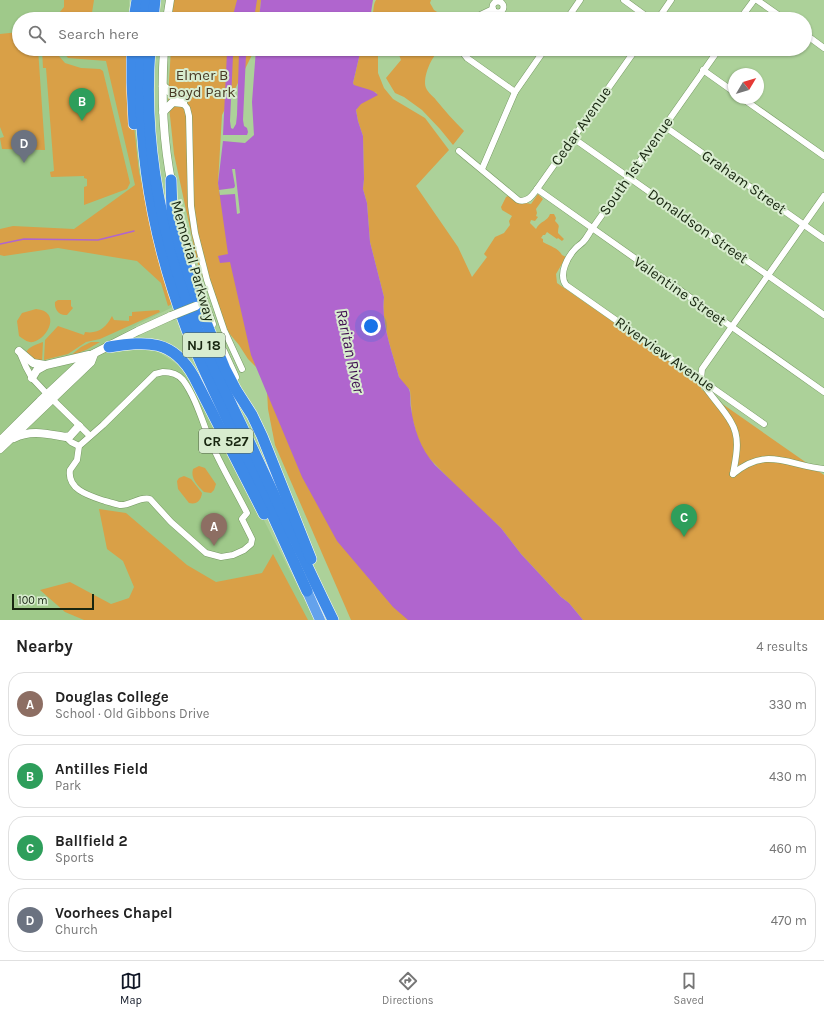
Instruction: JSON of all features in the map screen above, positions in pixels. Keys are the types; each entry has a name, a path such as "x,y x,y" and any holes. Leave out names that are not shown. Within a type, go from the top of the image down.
{"highway":[{"path":"135,12 137,0"},
{"path":"145,12 147,0"},
{"path":"154,12 155,0"},
{"path":"132,56 133,104 137,146 148,205 160,244"},
{"name":"Memorial Parkway","path":"142,56 140,87 143,139 149,188 160,244 177,301 199,358 306,591"},
{"name":"Memorial Parkway","path":"150,56 149,108 155,173 167,232 185,293 197,328 214,369 311,577 333,620"},
{"path":"171,180 172,213 176,234 197,305"},
{"name":"CR 527","path":"197,305 225,370 252,415 289,503 333,620"},
{"name":"CR 527","path":"109,346 133,343 151,344 172,352 184,362 196,382 285,558 306,591"},
{"name":"NJ 18","path":"306,591 320,620"}],"main road":[{"path":"168,12 170,0"},
{"path":"164,56 163,86 165,138 171,180 182,232 198,285 222,347 252,415"},
{"path":"163,86 184,103"},
{"path":"164,112 172,102 184,103"},
{"path":"0,449 3,440 87,357 138,331 197,305"},
{"path":"19,350 33,363 46,365"},
{"path":"32,378 37,370 46,365 94,354"},
{"path":"3,440 34,432 66,437 70,436 79,426"}],"street":[{"path":"572,12 580,0"},
{"path":"624,0 640,12"},
{"path":"663,12 671,0"},
{"path":"745,12 754,0"},
{"path":"757,0 774,12"},
{"path":"487,12 493,9"},
{"path":"812,39 824,48"},
{"path":"465,56 515,92"},
{"path":"459,151 482,169 515,92 540,56"},
{"name":"Cedar Avenue","path":"482,169 518,200 525,201 530,198 631,56"},
{"name":"South 1st Avenue","path":"566,285 564,282 563,272 566,262 575,248 583,242 714,56"},
{"path":"703,70 728,88"},
{"path":"184,103 189,116 191,206 195,233 207,280 224,330 242,369"},
{"path":"750,104 824,156"},
{"name":"Graham Street","path":"664,126 824,239"},
{"name":"Donaldson Street","path":"573,138 824,315"},
{"name":"Valentine Street","path":"536,189 824,392"},
{"path":"824,196 702,369 701,379 707,390 735,429 737,453 733,474 747,464 766,458 780,459 824,469"},
{"name":"Riverview Avenue","path":"566,285 764,424"},
{"path":"19,350 32,378 90,436"},
{"path":"172,372 182,378 204,422 209,439 247,513 242,519 252,539 251,544 244,550 233,555 221,557 206,553 171,522 150,499 146,497 121,505 85,494 75,487 70,470 77,460 79,446 90,436 155,374 172,372"},
{"path":"66,437 71,442 79,446"}],"shaded area":[{"path":"0,0 129,0 129,12 12,12 12,56 130,56 130,71 141,171 175,306 140,323 105,344 155,350 177,364 190,378 315,620 0,620"}],"green space":[{"path":"64,0 94,0 92,12 60,12 64,7"},
{"path":"173,0 261,0 260,12 172,12"},
{"path":"376,0 431,0 430,3 434,10 437,12 373,12"},
{"path":"12,33 12,56 38,56 45,150 2,149 0,138 4,137 0,127 0,34"},
{"path":"42,56 59,56 65,63 81,68 100,69 103,71 130,183 127,189 84,205 84,187 87,186 87,179 84,178 84,176 51,177 50,172 54,171 46,68 43,68"},
{"path":"66,56 129,56 128,71 139,172 172,304 168,306 161,283 137,261 58,248 4,256 0,255 0,229 13,226 74,229 135,185 106,61 68,58"},
{"name":"Elmer B Boyd Park","path":"171,56 252,56 222,115 218,183 256,367 218,320 197,261 174,154 168,97"},
{"path":"359,56 378,56 378,73 384,88 393,99 425,118 449,150 416,186 458,247 472,277 487,257 484,254 495,237 504,233 510,225 509,221 512,216 502,210 501,207 506,197 510,195 521,202 531,204 538,194 543,199 536,209 536,216 538,217 535,221 531,220 530,223 536,229 548,218 550,214 554,214 556,218 555,221 559,225 558,233 564,239 562,241 558,238 557,239 547,232 541,238 543,239 543,242 556,249 566,257 556,274 557,283 704,385 701,389 824,475 824,620 583,620 569,603 561,597 521,554 501,528 468,498 426,455 417,436 412,417 410,390 399,377 388,337 383,307 384,297 370,242 367,203 363,189 363,136 356,110 360,104 377,93 354,86 353,83"},
{"path":"400,56 434,56 425,78 426,88 464,131 453,145 422,110 404,97 395,93 386,78 401,60"},
{"path":"58,300 71,300 71,306 73,308 67,315 59,313 56,309 55,302"},
{"path":"36,309 44,311 48,314 50,325 48,330 39,340 29,342 19,336 17,321 22,313"},
{"path":"159,310 160,312 100,339 86,342 68,354 44,360 45,340 58,326 84,335 85,332 98,331 104,327 112,316 114,320 129,321 129,316 132,316 132,312"},
{"path":"43,342 42,362 36,361 26,353 30,347"},
{"path":"91,342 100,342 86,350 70,356 81,347"},
{"path":"267,391 421,620 351,620 275,445 268,409"},
{"path":"199,466 205,468 216,484 211,493 204,492 194,479 192,472 193,469"},
{"path":"184,476 191,479 202,493 200,500 196,503 189,503 178,489 177,481 179,478"},
{"path":"99,509 126,513 187,565 216,582 262,573 273,554 308,620 84,620 65,612 40,590 70,582 111,604 129,598 134,587 123,561 107,549"}],"water":[{"path":"237,0 257,0 255,12 234,12"},
{"path":"261,0 373,0 371,12 260,12"},
{"path":"227,56 233,56 230,121 231,128 233,129 236,124 237,115 239,56 246,56 243,120 244,126 247,128 248,132 247,135 223,135"},
{"name":"Raritan River","path":"255,56 359,56 353,83 354,85 370,90 378,95 361,104 356,110 363,136 363,189 367,203 370,242 384,297 384,317 388,337 399,377 410,391 412,416 418,438 425,452 435,465 501,528 521,554 561,597 569,603 583,620 408,620 393,607 337,541 302,477 251,355 230,262 220,263 218,256 228,254 218,183 223,141 245,143 254,135 252,102"}],"pier":[{"path":"232,169 235,169 240,213 237,214 235,194 220,195 219,190 234,188 235,186"}],"waterway":[{"path":"0,244 24,239 98,240 134,231"}],"place":[{"name":"Antilles Field","path":"82,121"},
{"name":"Voorhees Chapel","path":"24,163"},
{"name":"Ballfield 2","path":"684,537"},
{"name":"Douglas College","path":"214,546"}]}
